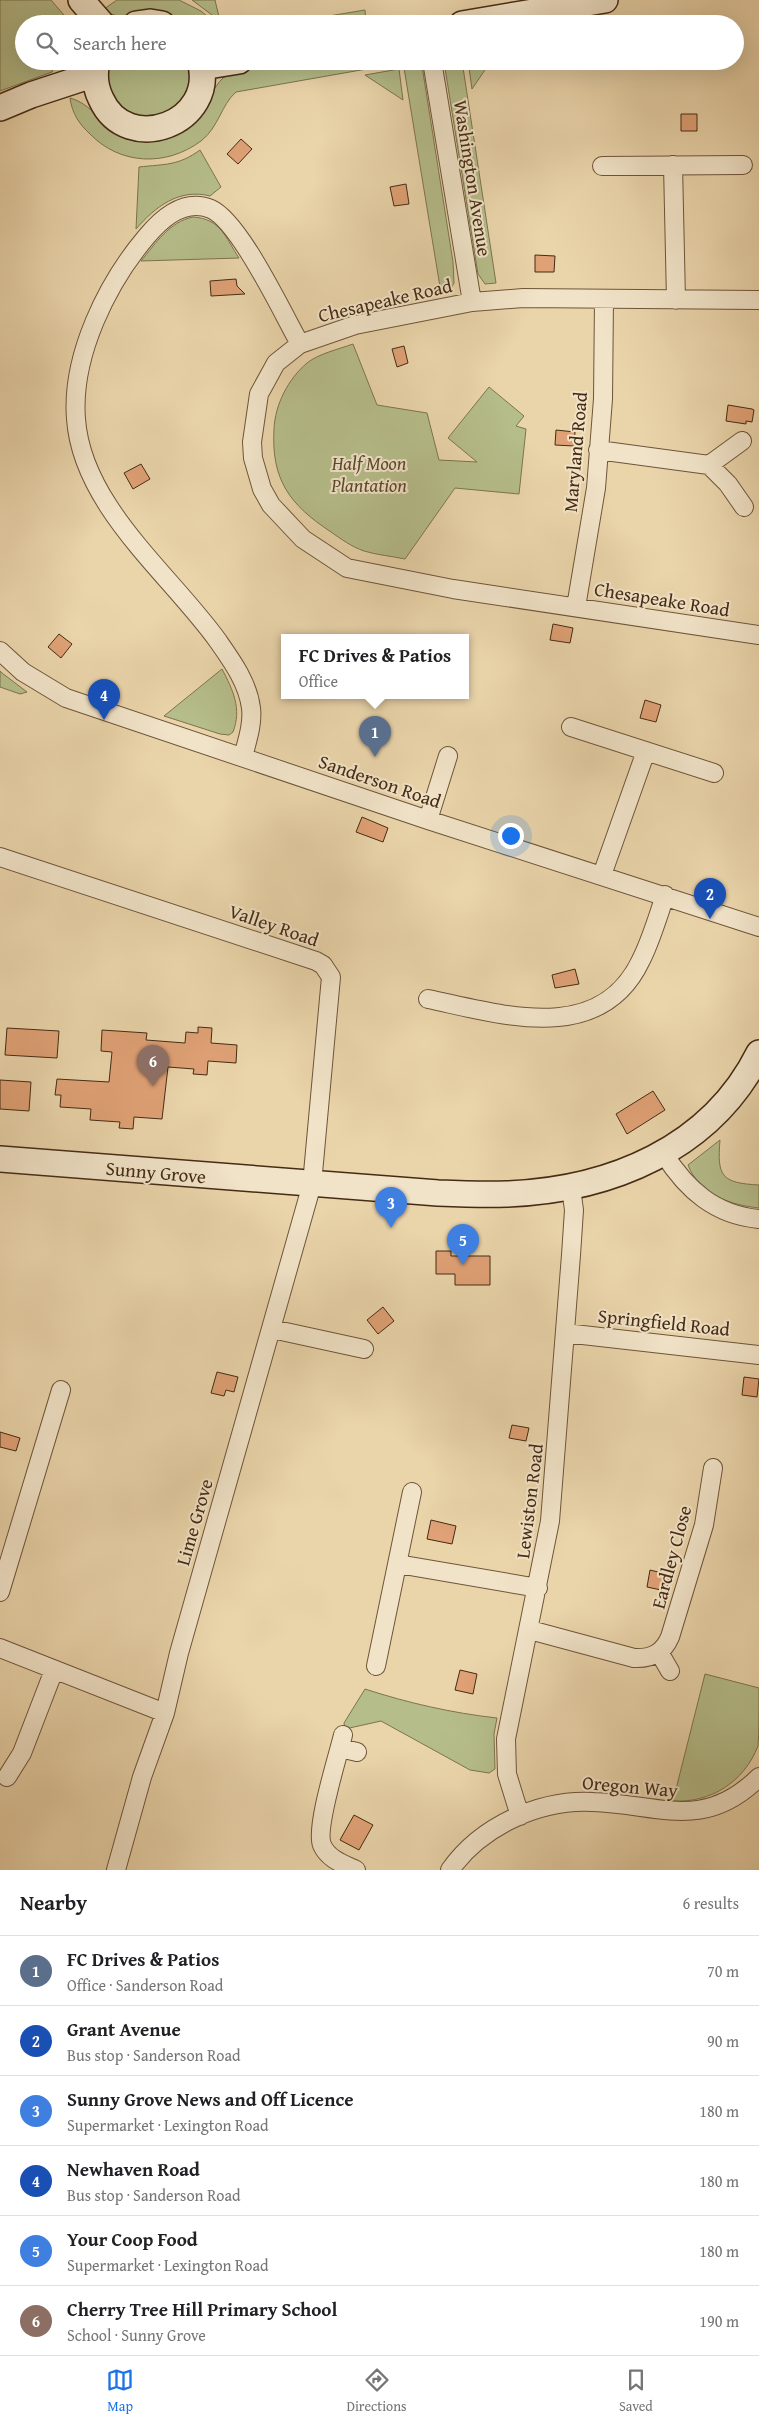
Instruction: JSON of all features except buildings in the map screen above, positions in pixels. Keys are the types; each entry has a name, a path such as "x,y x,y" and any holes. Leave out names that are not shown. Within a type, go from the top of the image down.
{"street":[{"path":"81,0 94,15"},
{"path":"516,15 605,0"},
{"path":"0,108 91,70"},
{"path":"96,70 97,91 110,113 133,127 147,129 170,125 190,111 200,93 201,70"},
{"name":"Washington Avenue","path":"433,70 472,302"},
{"path":"673,165 676,300"},
{"path":"602,166 743,165"},
{"path":"243,757 251,725 251,713 250,700 237,670 199,614 152,563 111,509 96,483 79,439 76,410 81,370 91,332 109,288 134,250 162,220 186,207 206,208 225,219 240,240 300,344"},
{"name":"Chesapeake Road","path":"759,300 523,298 472,302 355,325 300,344 280,359 263,384 256,408 252,442 253,458 262,489 271,505 303,539 347,568 453,589 759,636"},
{"name":"Maryland Road","path":"576,607 596,488 603,399 604,300"},
{"path":"709,465 742,441"},
{"path":"598,450 709,465 728,484 744,507"},
{"name":"Sanderson Road","path":"0,652 23,672 66,698 428,820 759,927"},
{"path":"571,728 714,773"},
{"path":"602,875 646,751"},
{"path":"428,820 448,756"},
{"name":"Valley Road","path":"0,857 323,965 331,977 331,985 312,1184"},
{"path":"428,999 520,1018 573,1016 592,1008 613,996 625,985 641,962 665,896"},
{"name":"Sunny Grove","path":"0,1159 438,1193 497,1194 571,1188 626,1172 664,1154 702,1128 737,1088 759,1053"},
{"path":"664,1154 676,1174 699,1197 727,1212 759,1219"},
{"name":"Lime Grove","path":"116,1870 142,1777 165,1712 179,1653 312,1184"},
{"name":"Lewiston Road","path":"520,1816 507,1774 506,1749 509,1716 530,1630 553,1491 574,1210 571,1188"},
{"path":"272,1329 364,1349"},
{"name":"Springfield Road","path":"565,1333 759,1354"},
{"path":"0,1592 61,1390"},
{"name":"Eardley Close","path":"659,1652 670,1637 701,1534 712,1468"},
{"path":"376,1666 388,1650 398,1564 412,1492"},
{"path":"398,1564 538,1588"},
{"path":"530,1630 634,1658 647,1658 659,1652 670,1671"},
{"path":"0,1648 165,1712"},
{"path":"7,1777 22,1754 54,1670"},
{"path":"356,1870 330,1856 322,1845 320,1837 323,1815 341,1742 357,1752"},
{"name":"Oregon Way","path":"450,1870 477,1842 520,1816 537,1809 575,1802 608,1803 667,1812 697,1810 727,1801 759,1777"}],"green space":[{"path":"0,0 51,0 64,15 15,15 15,70 53,70 52,72 0,91"},
{"path":"117,0 179,0 206,15 114,15 104,9"},
{"path":"192,0 215,0 219,15 212,15"},
{"path":"365,10 365,15 335,15"},
{"path":"108,70 190,70 190,76 184,98 174,110 165,116 137,115 127,112 114,100 110,92"},
{"path":"245,70 361,70 236,92 227,103 212,129 201,141 173,155 158,158 129,157 115,152 86,130 72,109 70,98 87,107 123,137 146,142 158,140 169,136 188,123 220,81"},
{"path":"399,70 403,100 365,75"},
{"path":"404,70 423,70 453,262 454,283 449,292 441,293"},
{"path":"445,70 463,70 496,283 485,284 478,274"},
{"path":"469,70 485,70 472,89"},
{"path":"200,150 221,187 210,196 188,195 168,201 151,213 136,229 139,167 178,162"},
{"path":"193,217 202,218 216,225 226,236 239,258 141,261 170,228"},
{"name":"Half Moon Plantation","path":"353,344 377,405 427,413 439,460 477,462 448,438 489,387 524,416 516,426 526,429 519,494 455,488 405,559 364,551 355,547 304,512 286,489 276,463 274,429 277,411 288,385 300,369 323,354"},
{"path":"222,669 230,684 235,700 237,715 233,732 229,735 220,734 164,716"},
{"path":"0,671 27,692 20,694 0,687"},
{"path":"720,1140 719,1162 721,1170 729,1179 736,1182 759,1185 759,1208 737,1204 717,1196 700,1184 693,1175 688,1165"},
{"path":"705,1674 759,1688 758,1746 744,1770 724,1788 700,1798 687,1801 673,1801"},
{"path":"365,1689 430,1707 497,1718 494,1734 495,1769 489,1773 470,1770 381,1721 345,1729 344,1723"}],"place":[{"name":"Newhaven Road","path":"104,720"},
{"name":"FC Drives & Patios","path":"375,757"},
{"name":"Grant Avenue","path":"710,919"},
{"name":"Cherry Tree Hill Primary School","path":"153,1086"},
{"name":"Sunny Grove News and Off Licence","path":"391,1228"},
{"name":"Your Coop Food","path":"463,1265"}]}
